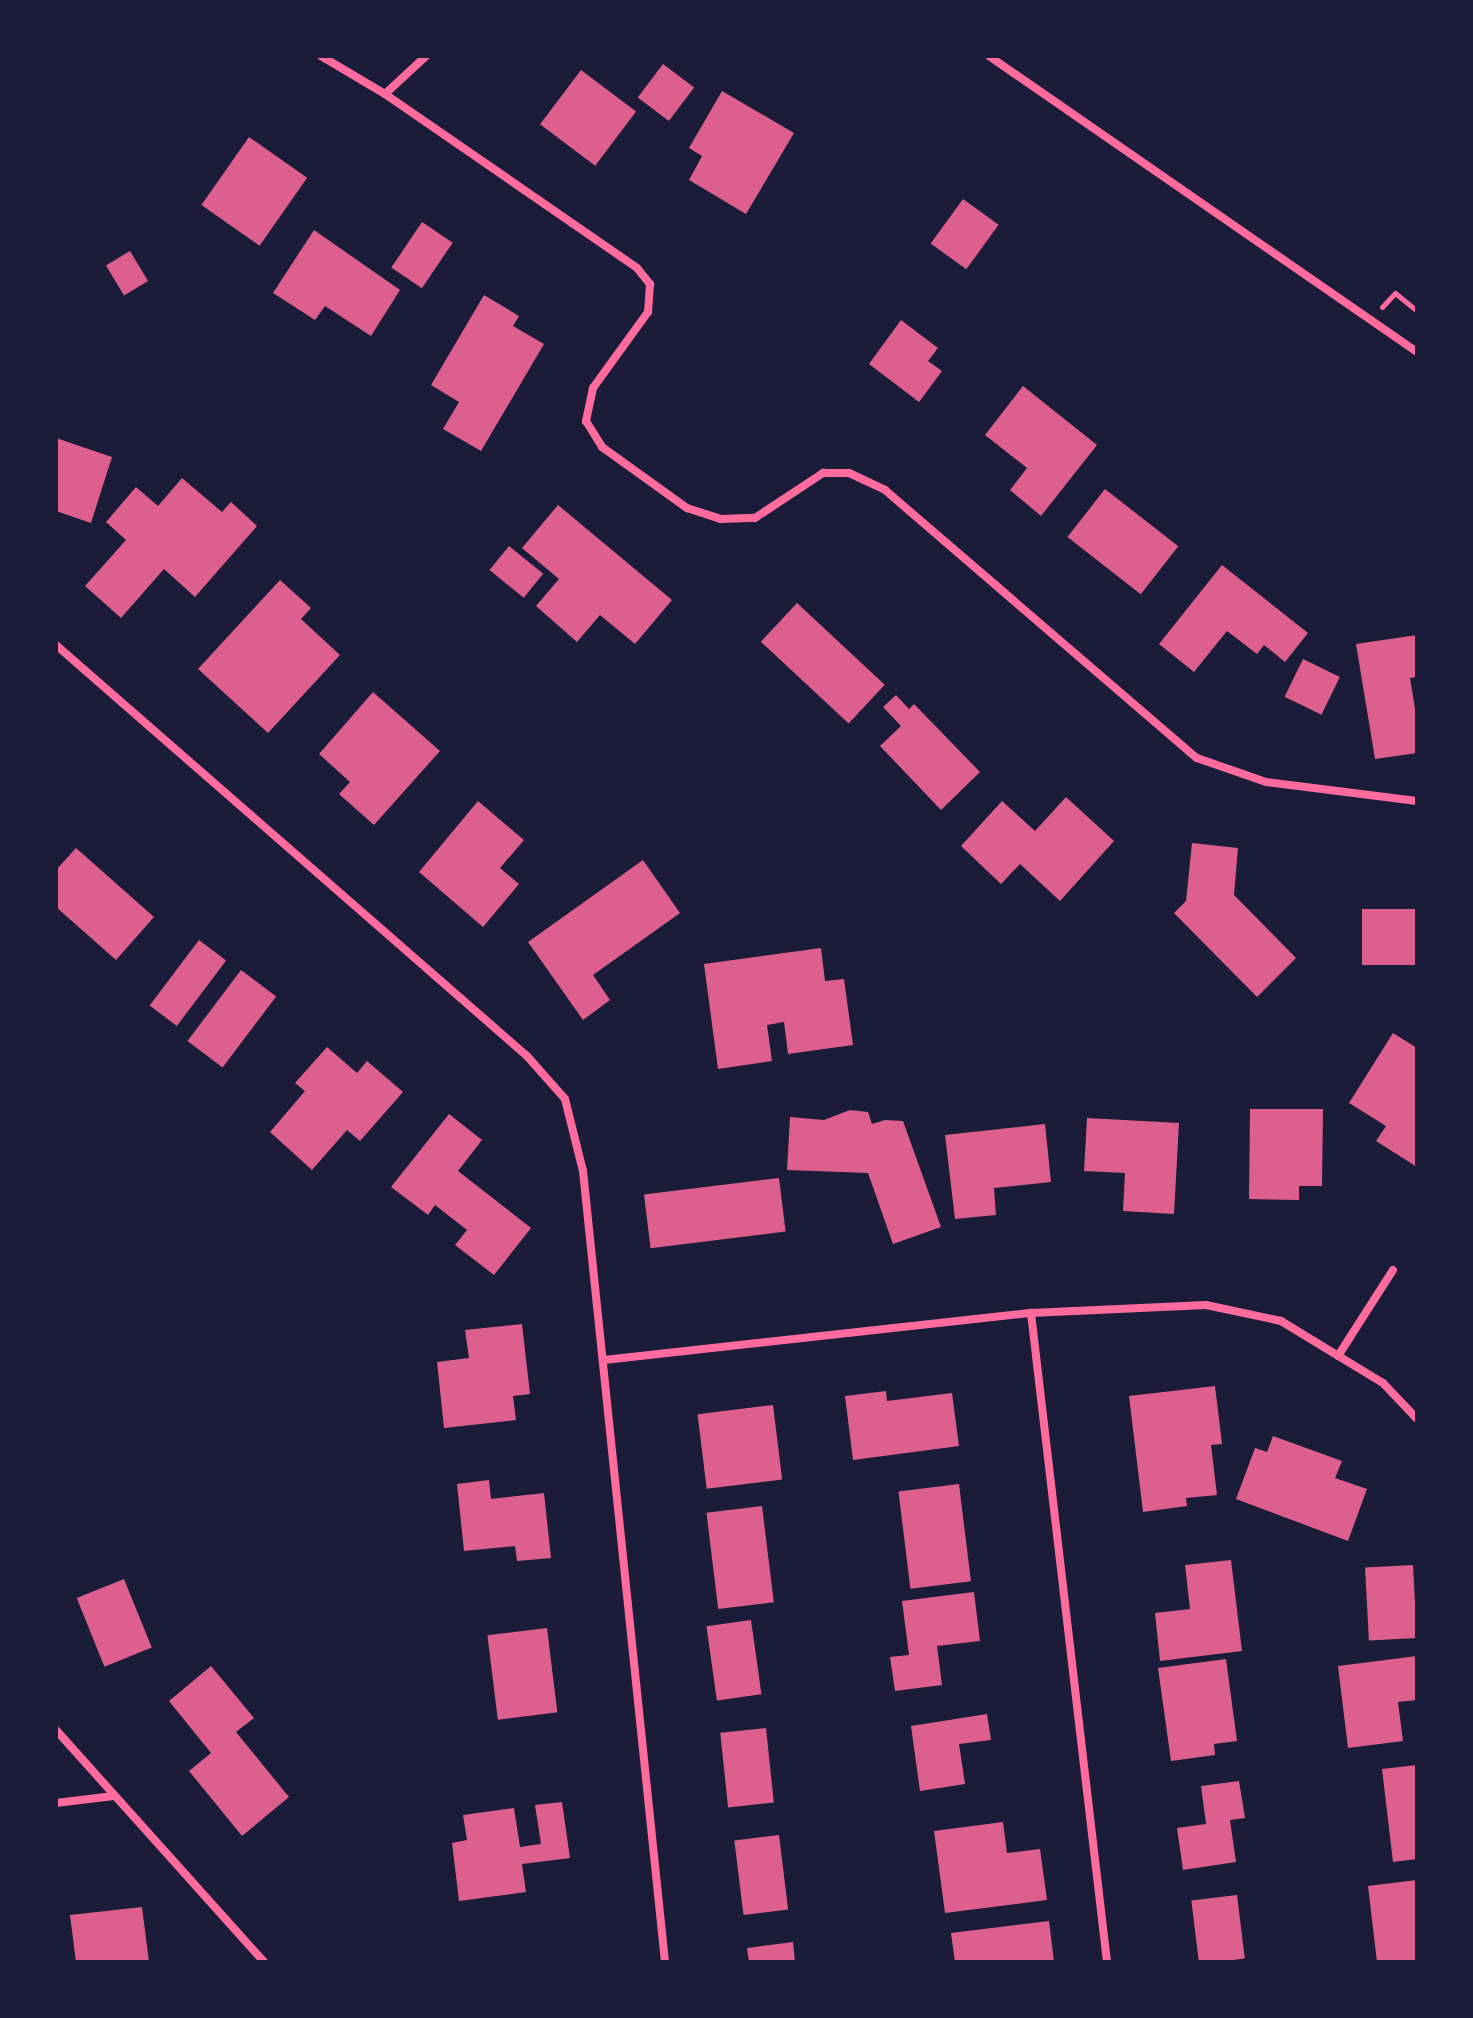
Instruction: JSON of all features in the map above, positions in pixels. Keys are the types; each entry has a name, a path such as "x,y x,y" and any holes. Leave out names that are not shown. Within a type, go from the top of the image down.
{"street":[{"path":"321,56 385,94 637,268 650,284 648,312 593,388 586,421 602,447 687,508 721,519 755,518 823,473 849,473 885,490 1197,758 1266,782 1417,801"},
{"path":"385,94 426,56"},
{"path":"989,56 1417,352"},
{"path":"56,645 527,1056 565,1099 583,1171 665,1962"},
{"path":"1338,1356 1393,1270"},
{"path":"604,1360 1031,1313 1206,1305 1281,1321 1383,1383 1417,1419"},
{"path":"1031,1313 1107,1962"},
{"path":"56,1730 264,1962"},
{"path":"56,1803 114,1796"}],"path":[{"path":"1371,320 1395,293 1417,311"}],"building":[{"path":"663,64 694,87 669,121 638,98"},
{"path":"581,70 636,112 595,166 540,124"},
{"path":"722,91 794,133 746,214 689,180 702,156 689,148"},
{"path":"249,137 307,178 260,246 201,205"},
{"path":"963,199 999,225 966,269 931,243"},
{"path":"422,222 453,243 422,288 391,268"},
{"path":"314,230 400,290 371,336 325,306 315,320 273,293"},
{"path":"130,251 148,281 124,295 106,265"},
{"path":"484,295 519,316 513,326 544,344 481,451 443,429 459,402 431,385"},
{"path":"901,320 938,348 928,361 942,371 919,402 869,364"},
{"path":"1023,386 1097,445 1041,516 1010,490 1027,468 985,435"},
{"path":"56,438 112,457 91,523 56,511"},
{"path":"182,478 222,512 231,502 257,526 195,597 164,569 121,618 85,586 126,540 106,522 136,487 158,506"},
{"path":"1105,489 1178,546 1141,594 1067,537"},
{"path":"558,505 672,600 635,644 600,615 577,642 536,606 559,579 522,548"},
{"path":"509,546 543,574 524,598 489,570"},
{"path":"1222,565 1308,633 1285,662 1264,645 1257,654 1227,631 1194,672 1159,644"},
{"path":"280,580 311,608 301,619 340,655 268,733 198,669"},
{"path":"797,603 885,685 849,724 761,642"},
{"path":"1417,635 1417,677 1410,678 1417,721 1417,753 1375,759 1356,644"},
{"path":"1303,659 1340,677 1321,715 1285,697"},
{"path":"373,692 440,751 374,825 339,794 350,782 319,754"},
{"path":"896,695 909,709 914,704 980,772 941,810 880,746 901,726 883,707"},
{"path":"1066,797 1114,841 1060,901 1020,864 1001,884 961,846 1002,801 1035,831"},
{"path":"478,801 524,840 500,868 519,884 483,927 419,872"},
{"path":"1192,843 1238,848 1234,895 1296,958 1257,997 1174,913 1186,901"},
{"path":"76,848 154,917 116,960 56,907 56,870"},
{"path":"643,860 680,913 593,975 610,1000 583,1020 528,942"},
{"path":"1362,909 1417,909 1417,965 1362,965"},
{"path":"199,940 226,960 177,1026 150,1005"},
{"path":"821,948 825,981 844,979 853,1045 788,1054 784,1022 767,1025 772,1061 718,1069 704,964"},
{"path":"241,970 276,996 223,1068 187,1041"},
{"path":"1393,1033 1417,1048 1417,1167 1376,1141 1386,1126 1349,1103"},
{"path":"327,1047 357,1073 367,1061 403,1092 360,1141 347,1130 312,1170 270,1132 305,1091 295,1083"},
{"path":"1250,1109 1323,1109 1322,1186 1299,1186 1299,1200 1249,1199"},
{"path":"850,1110 868,1112 872,1124 885,1120 903,1121 941,1227 893,1244 868,1173 787,1170 790,1117 824,1120"},
{"path":"449,1114 482,1140 458,1171 531,1228 494,1275 455,1245 467,1230 435,1205 428,1215 391,1187"},
{"path":"1087,1118 1179,1123 1174,1214 1123,1211 1125,1173 1084,1171"},
{"path":"1045,1124 1051,1182 994,1188 996,1215 955,1219 945,1135"},
{"path":"779,1178 786,1232 651,1248 644,1195"},
{"path":"522,1324 530,1394 513,1396 516,1420 444,1428 437,1362 469,1358 465,1330"},
{"path":"1215,1386 1222,1444 1211,1445 1217,1495 1186,1498 1187,1506 1143,1512 1129,1396"},
{"path":"886,1391 887,1401 952,1393 959,1446 853,1460 845,1396"},
{"path":"773,1405 782,1479 707,1489 698,1414"},
{"path":"1273,1436 1342,1461 1335,1478 1367,1489 1348,1541 1236,1499 1255,1448 1267,1452"},
{"path":"489,1480 491,1499 544,1493 551,1558 517,1561 515,1546 464,1551 457,1484"},
{"path":"959,1484 971,1581 910,1589 898,1491"},
{"path":"762,1506 774,1602 718,1609 706,1513"},
{"path":"1231,1560 1242,1651 1160,1661 1155,1613 1190,1609 1185,1565"},
{"path":"1413,1565 1417,1638 1369,1640 1365,1568"},
{"path":"124,1579 152,1648 104,1667 77,1598"},
{"path":"974,1592 980,1641 937,1646 942,1685 895,1691 890,1657 909,1655 902,1601"},
{"path":"751,1620 761,1694 717,1701 706,1626"},
{"path":"547,1628 557,1712 498,1720 487,1635"},
{"path":"1417,1656 1417,1700 1398,1702 1403,1741 1348,1748 1338,1666"},
{"path":"1226,1659 1237,1741 1214,1744 1215,1755 1171,1761 1158,1668"},
{"path":"211,1666 254,1718 236,1732 289,1797 242,1836 189,1771 211,1753 169,1701"},
{"path":"987,1714 991,1740 959,1744 965,1784 920,1791 911,1726"},
{"path":"766,1728 774,1803 728,1807 720,1733"},
{"path":"1417,1765 1417,1859 1393,1862 1382,1769"},
{"path":"1239,1781 1245,1818 1230,1820 1236,1862 1183,1870 1177,1828 1206,1824 1201,1786"},
{"path":"562,1802 570,1858 522,1864 526,1892 459,1901 452,1843 467,1840 463,1815 514,1808 520,1847 541,1844 535,1805"},
{"path":"1003,1822 1007,1853 1040,1849 1047,1900 945,1913 934,1831"},
{"path":"779,1835 788,1909 743,1915 734,1840"},
{"path":"1417,1880 1417,1961 1377,1962 1368,1886"},
{"path":"1237,1895 1245,1959 1199,1962 1191,1901"},
{"path":"142,1907 149,1962 76,1962 70,1915"},
{"path":"1049,1921 1054,1962 955,1962 951,1933"},
{"path":"793,1942 795,1962 749,1962 747,1948"}]}
